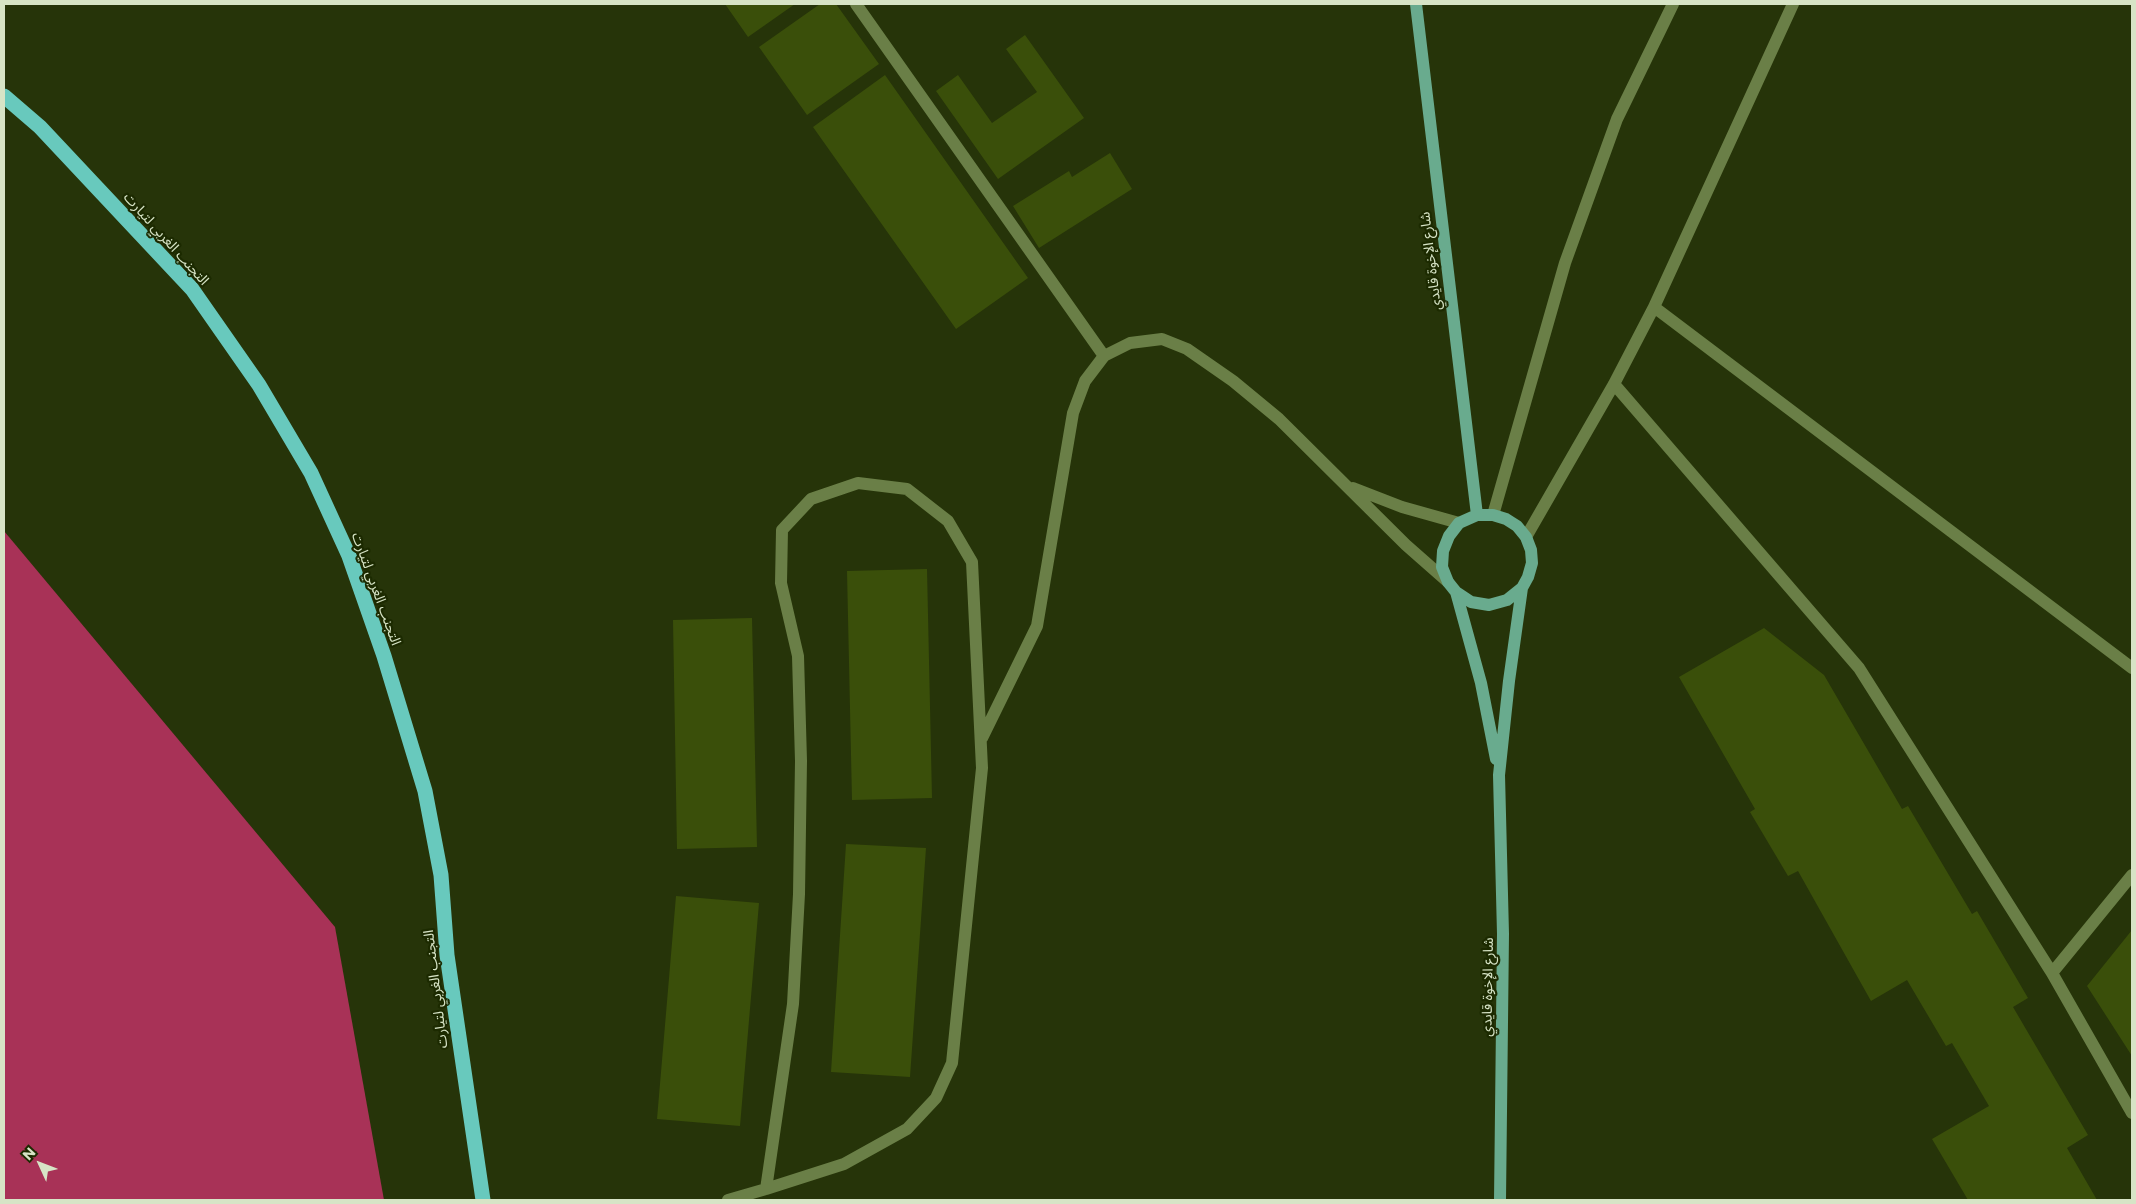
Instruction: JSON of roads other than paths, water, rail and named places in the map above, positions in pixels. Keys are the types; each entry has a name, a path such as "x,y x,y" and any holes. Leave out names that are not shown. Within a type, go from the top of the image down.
{"highway":[{"name":"التجنب الغربي لتيارت","path":"4,96 40,127 192,289 259,385 311,473 349,556 384,656 425,792 441,875 447,955 483,1200"}],"main road":[{"name":"شارع الإخوة قايدي","path":"1416,4 1477,515"},
{"path":"1477,515 1493,515 1506,519 1517,526 1526,537 1531,550 1532,563 1522,588 1507,600 1489,605 1471,602 1452,587 1442,567 1443,551 1449,536 1460,524 1477,515"},
{"name":"شارع الإخوة قايدي","path":"1452,587 1481,683 1499,775"},
{"name":"شارع الإخوة قايدي","path":"1500,1200 1503,934 1499,775 1509,681 1522,588"}],"street":[{"path":"856,4 1104,356"},
{"path":"1493,515 1564,263 1616,119 1673,4"},
{"path":"1526,537 1614,384 1654,307 1793,4"},
{"path":"1654,307 2132,668"},
{"path":"981,740 1037,626 1073,413 1085,381 1104,356 1130,343 1162,339 1187,349 1233,381 1279,420 1406,545 1452,587"},
{"path":"1614,384 1859,668 2052,973 2132,1113"},
{"path":"728,1200 766,1189 844,1164 908,1129 936,1098 952,1063 982,768 972,562 948,521 907,489 858,483 811,499 782,530 781,583 798,656 801,761 799,894 793,1004 766,1189"},
{"path":"1346,485 1402,507 1460,524"},
{"path":"2052,973 2132,876"}]}
